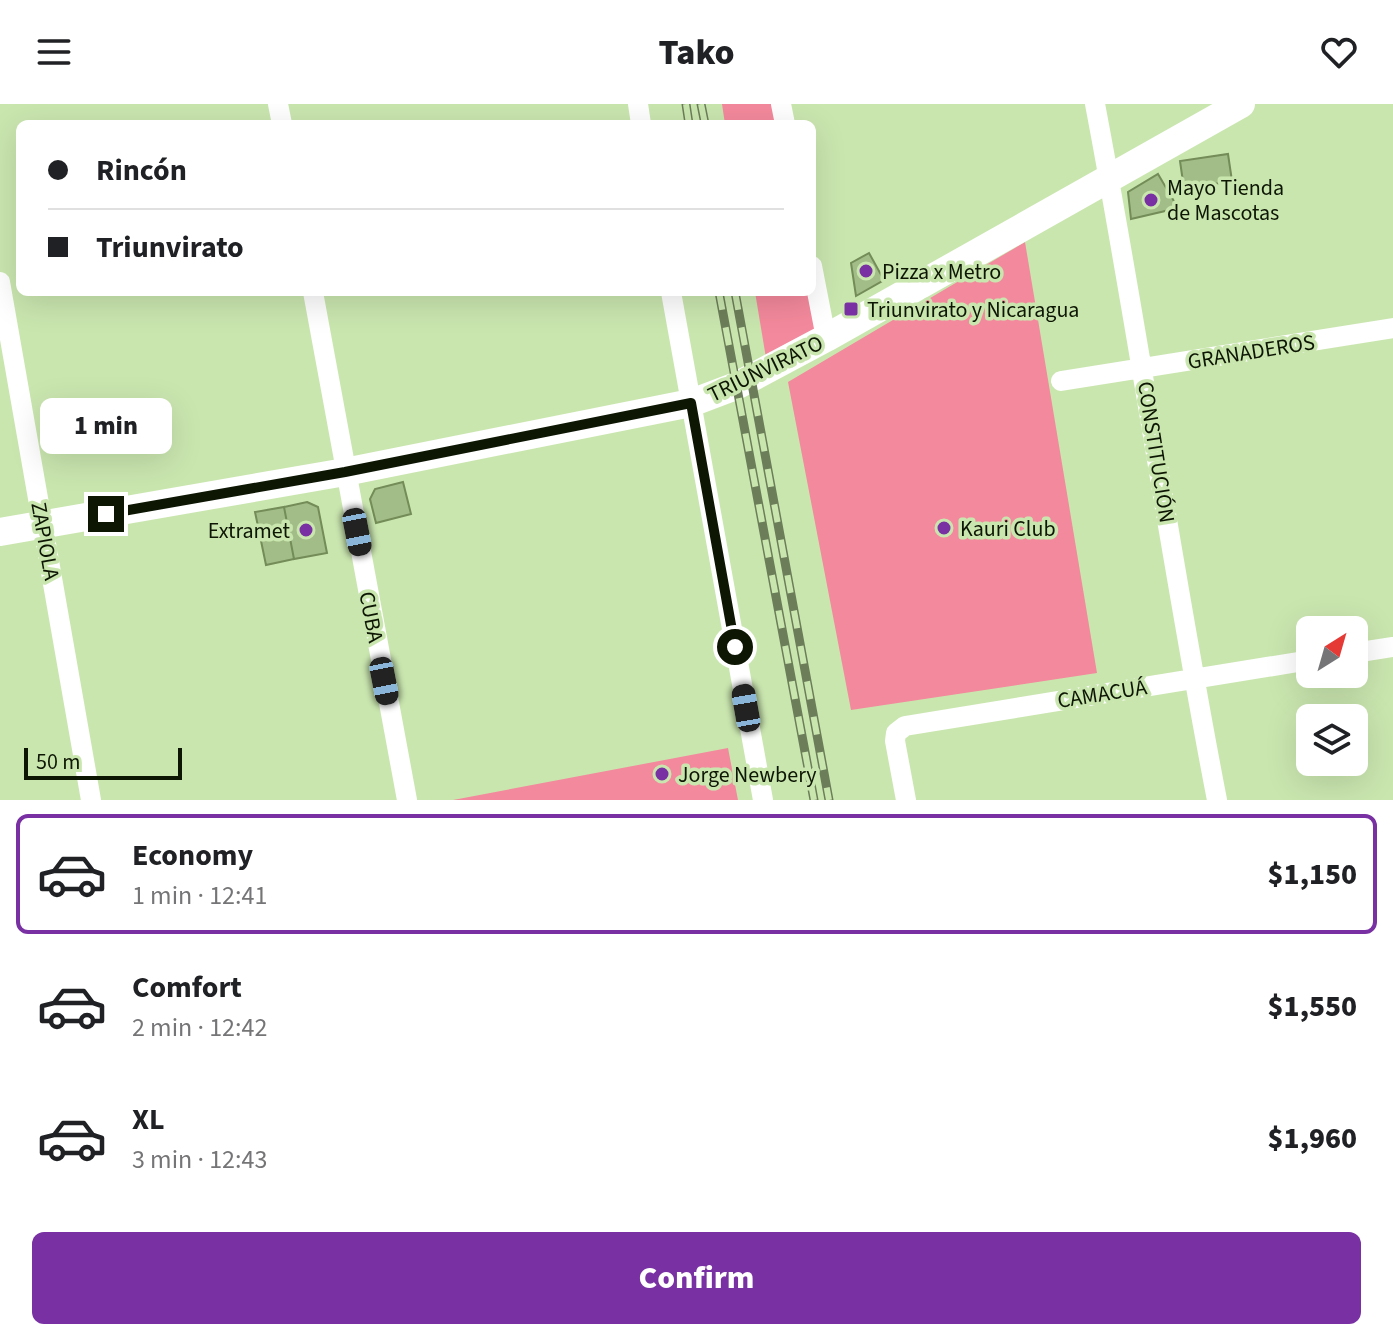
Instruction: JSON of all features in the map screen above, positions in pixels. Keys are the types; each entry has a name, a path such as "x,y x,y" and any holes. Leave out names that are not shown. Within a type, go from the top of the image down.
{"street":[{"name":"CONSTITUCIÓN","path":"1095,104 1143,369 1193,678 1217,800"},
{"name":"TRIUNVIRATO","path":"0,532 345,472 691,403 736,386 826,338 1241,104"},
{"name":"ZAPIOLA","path":"0,282 91,800"},
{"path":"816,287 826,338"},
{"name":"CUBA","path":"314,296 407,800"},
{"path":"672,296 763,800"},
{"name":"GRANADEROS","path":"1061,381 1393,328"},
{"path":"1368,651 1393,647"},
{"name":"CAMACUÁ","path":"906,800 895,741 896,733 905,726 1296,662"}],"shaded area":[{"path":"722,104 774,104 777,120 724,120"},
{"name":"Kauri Club","path":"1025,242 1097,673 851,710 788,382"},
{"path":"756,296 812,296 818,330 766,358"},
{"name":"Jorge Newbery","path":"728,748 738,800 453,800"}],"building":[{"path":"1228,154 1232,181 1184,189 1180,161"},
{"name":"Mayo Tienda de Mascotas","path":"1158,174 1178,208 1131,219 1128,192"},
{"name":"Pizza x Metro","path":"869,253 884,280 856,296 851,263"},
{"path":"403,482 411,514 376,523 370,499 375,489"},
{"name":"Extramet","path":"307,502 318,507 327,553 294,559 284,507"},
{"path":"284,507 294,559 266,565 255,512"}],"railway":[{"path":"686,104 688,120"},
{"path":"701,104 704,120"},
{"path":"720,296 814,800"},
{"path":"736,296 829,800"}],"place":[{"name":"Mayo Tienda de Mascotas","path":"1151,200"},
{"name":"Pizza x Metro","path":"866,271"},
{"name":"Triunvirato y Nicaragua","path":"851,309"},
{"name":"Kauri Club","path":"944,528"},
{"name":"Extramet","path":"306,530"},
{"name":"Jorge Newbery","path":"662,774"}],"route":[{"path":"106,514 345,472 691,403 735,647"}]}
